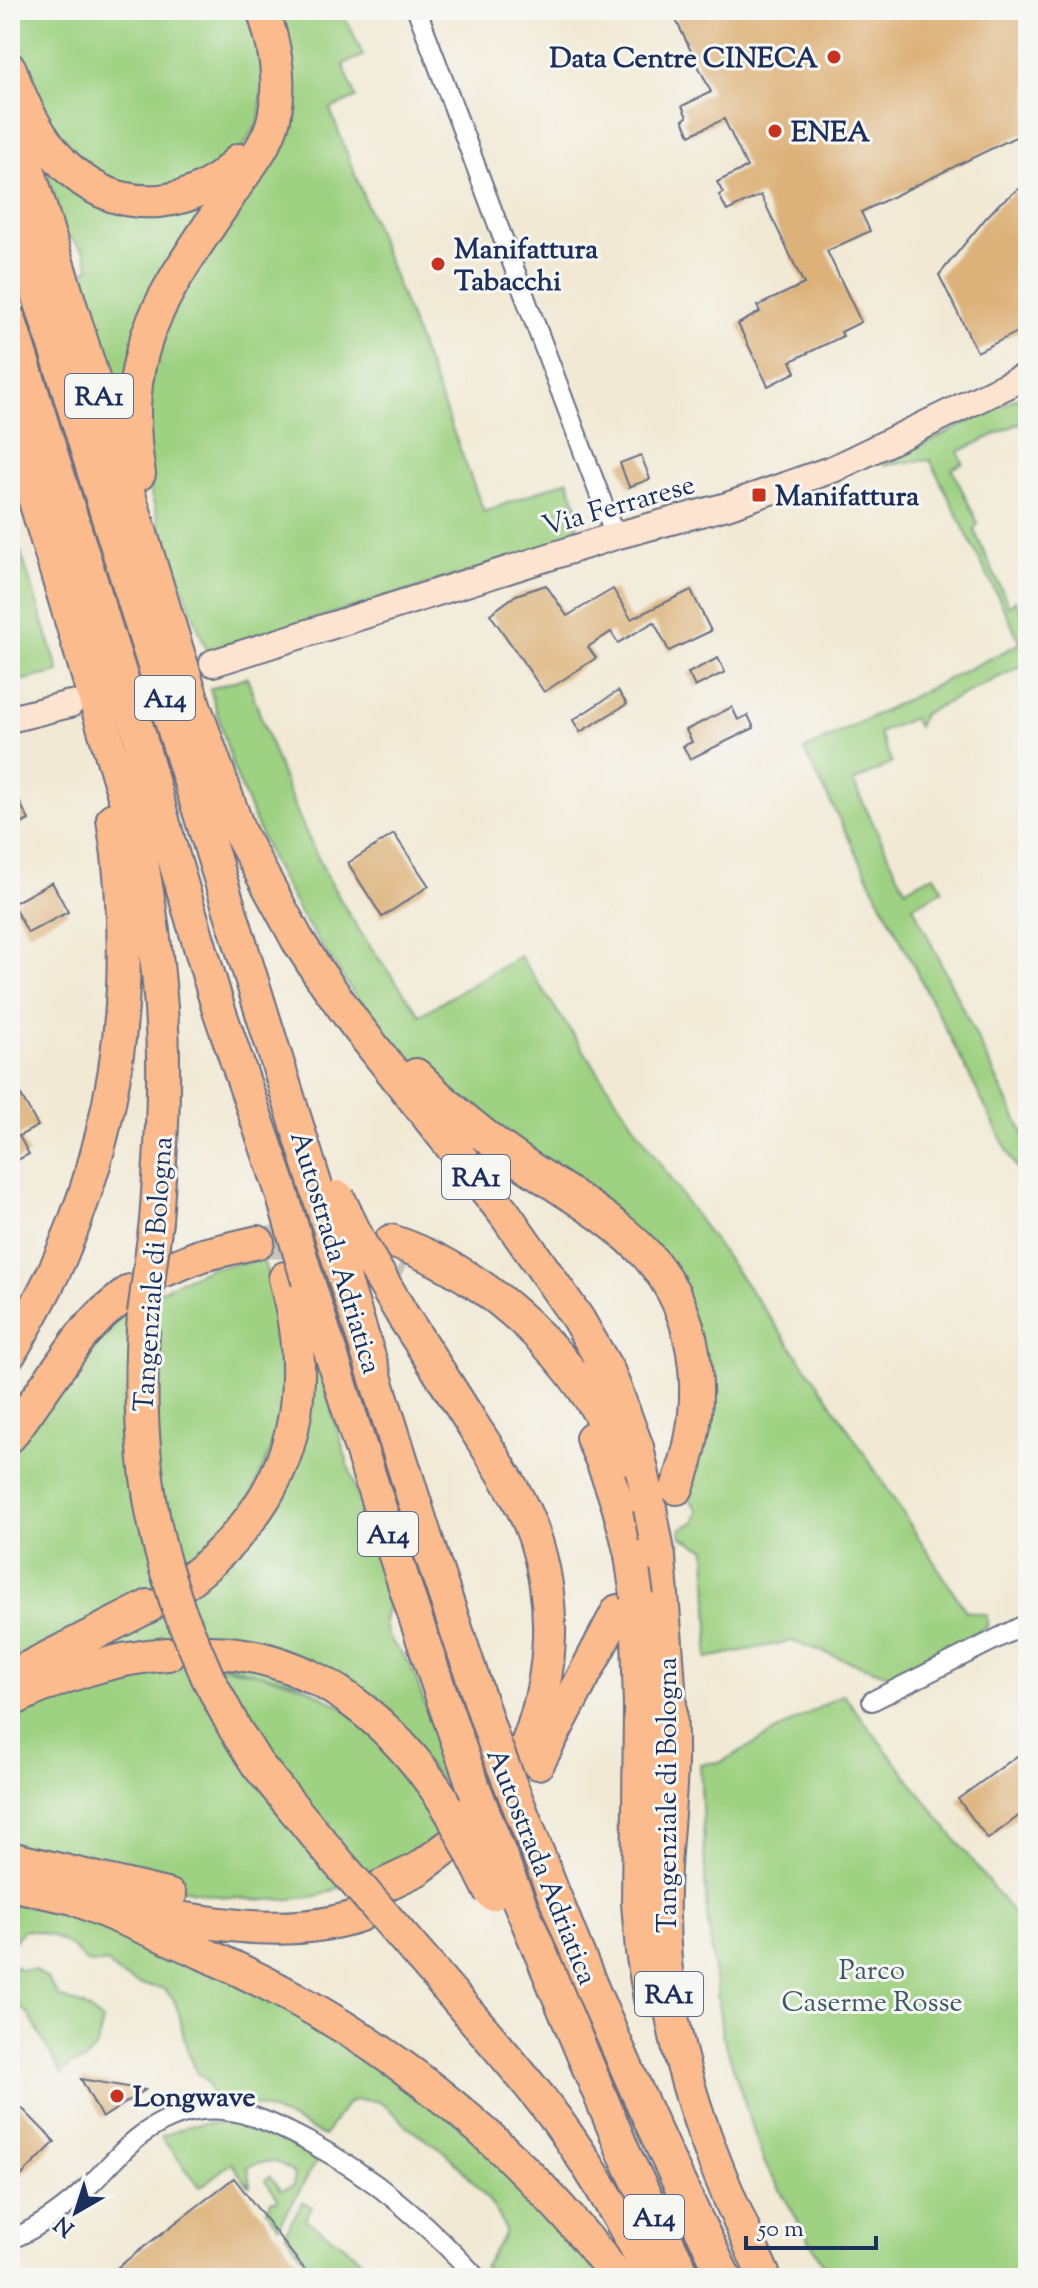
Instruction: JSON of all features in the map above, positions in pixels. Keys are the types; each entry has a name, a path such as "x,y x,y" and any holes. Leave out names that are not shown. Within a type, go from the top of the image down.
{"highway":[{"path":"188,683 169,591 141,486 134,433 135,380 144,342 157,310 272,125 278,67 263,10"},
{"path":"10,69 34,125 61,161 78,177 98,189 140,201 176,198 214,183 244,154 276,103"},
{"name":"RA1","path":"10,110 188,683 240,834 297,939 355,1024 505,1214 578,1319 609,1373 637,1447 647,1544"},
{"name":"Autostrada Adriatica","path":"10,203 265,1020 328,1195 347,1287 431,1554 517,1758 533,1841 565,1924 619,2052 725,2278"},
{"name":"Autostrada Adriatica","path":"10,321 140,737 296,1279 473,1785 500,1884"},
{"name":"Tangenziale di Bologna","path":"10,418 138,842 156,945 163,1057 163,1247 136,1291 145,1458 157,1536 175,1574 183,1620 208,1665 235,1729 257,1764 516,2069 561,2127 611,2203 653,2278"},
{"path":"10,473 43,576 81,651 87,710 109,794 119,855 125,978 119,1048 106,1122 77,1216 60,1258 10,1353"},
{"path":"258,868 357,1005 413,1072 474,1128 630,1238 667,1284 691,1341 697,1386 693,1435 677,1488"},
{"path":"328,1195 504,1475 534,1536 544,1571 550,1625 548,1660 533,1731 517,1758"},
{"path":"163,1247 202,1255 256,1233"},
{"path":"398,1254 483,1310 557,1383 587,1427 608,1473 624,1520 647,1544 639,1603 638,1855 642,1951 662,2068 686,2146 741,2278"},
{"path":"175,1574 207,1566 245,1526 270,1487 288,1445 297,1410 299,1375 296,1279"},
{"path":"10,1403 51,1343 98,1292 136,1291"},
{"path":"10,1436 81,1336 102,1314 136,1291"},
{"path":"517,1758 639,1603"},
{"name":"Tangenziale di Bologna","path":"639,1603 671,1693 671,1764 663,1888 665,1952 672,2015 707,2146 765,2278"},
{"path":"10,1677 149,1606"},
{"path":"10,1701 100,1664 168,1654"},
{"path":"208,1665 243,1655 289,1666 352,1700 414,1759 433,1784 455,1838 500,1884"},
{"path":"384,1896 455,1838"},
{"path":"10,1858 184,1900 241,1909 354,1908 313,1926 261,1928 200,1922 10,1884"},
{"name":"A14","path":"500,1884 685,2278"},
{"path":"78,1900 206,1954 292,1997 401,2065 517,2160 570,2216 618,2278"},
{"path":"707,2146 779,2278"}],"main road":[{"name":"Via Ferrarese","path":"213,663 615,536 727,506 833,469 1028,375"},
{"path":"10,719 70,704"}],"street":[{"path":"417,10 615,536"},
{"path":"872,1701 1028,1623"},
{"path":"10,2240 40,2225 71,2202 148,2130 178,2116 201,2110 224,2110 270,2122 361,2172 430,2228 477,2278"}],"green space":[{"path":"10,10 252,10 266,56 259,122 240,152 216,174 136,193 69,158 19,70 10,43"},
{"path":"274,10 338,10 350,26 363,56 343,64 356,98 330,109 484,512 568,480 581,517 569,541 554,547 207,651 160,527 150,490 144,450 149,352 260,160"},
{"path":"44,162 65,177 208,198 119,411 78,274 90,268 84,251 65,233"},
{"path":"1028,392 1028,419 958,452 963,463 952,469 978,523 974,530 1009,606 1015,600 1028,622 1028,663 923,714 918,727 913,718 879,733 892,763 853,782 905,889 934,875 943,890 913,906 1028,1143 1028,1191 804,750 1021,643 930,460 883,465"},
{"path":"10,518 59,672 10,683"},
{"path":"247,677 282,775 324,870 359,930 420,1015 520,956 686,1202 827,1396 966,1611 987,1615 987,1627 891,1676 792,1641 707,1658 706,1549 681,1537 680,1529 695,1522 698,1510 688,1497 698,1466 673,1281 415,1066 354,994 301,915 273,864 234,770 210,689"},
{"path":"263,1260 287,1349 284,1415 249,1501 175,1577 10,1661 10,1454 90,1345 128,1310 210,1268"},
{"path":"311,1354 318,1366 390,1601 385,1613 386,1631 413,1670 458,1799 365,1695 126,1648 81,1651 223,1562"},
{"path":"178,1664 221,1664 304,1686 344,1708 394,1753 445,1830 410,1855 371,1875 319,1895 292,1899 245,1899 198,1893 10,1849 10,1713 62,1688"},
{"name":"Parco Caserme Rosse","path":"843,1694 1028,1933 1028,2278 831,2278 764,2162 722,2033 707,1913 700,1764 721,1762"},
{"path":"10,1902 92,1922 276,1998 481,2140 605,2278 495,2278 484,2266 504,2234 502,2221 478,2188 438,2147 379,2102 351,2102 324,2136 257,2106 213,2097 207,2081 195,2070 173,1998 162,1988 141,1985 121,1976 107,1963 86,1961 73,1948 46,1934 23,1930 10,1944"},
{"path":"10,1962 19,1969 35,1970 47,1978 59,1997 84,2006 103,2021 97,2046 83,2062 71,2064 62,2074 28,2013 14,1998"},
{"path":"219,2122 270,2135 316,2162 279,2226 267,2211 271,2201 278,2199 265,2180 270,2176 280,2190 294,2186 294,2174 289,2169 272,2162 253,2164 247,2167 249,2186 231,2163 200,2187 161,2137 188,2126"},
{"path":"303,2202 312,2207 305,2219 383,2278 319,2278 285,2233"}],"building":[{"path":"671,10 1028,10 1028,131 861,212 870,231 827,251 861,322 841,332 843,336 791,361 796,372 768,386 738,324 760,312 757,306 804,284 761,195 727,211 719,195 723,193 717,182 747,167 724,119 690,135 683,120 687,117 682,106 711,92"},
{"path":"1028,182 1028,327 977,352 939,275 1000,203"},
{"path":"641,455 650,479 629,487 620,463"},
{"path":"546,585 567,616 613,589 631,619 691,590 711,631 669,651 654,622 618,643 611,632 588,647 596,658 544,692 490,614 516,595"},
{"path":"718,658 725,672 695,687 688,673"},
{"path":"618,691 627,704 580,732 573,720"},
{"path":"732,707 738,720 748,715 754,728 690,759 683,746 692,742 686,730"},
{"path":"10,784 29,820 10,830"},
{"path":"394,834 429,886 382,917 348,863"},
{"path":"52,882 68,912 28,933 12,904"},
{"path":"10,1076 38,1126 19,1136 29,1154 14,1162 10,1154"},
{"path":"1028,1748 1028,1809 988,1839 958,1799"},
{"path":"81,2079 145,2090 102,2118"},
{"path":"10,2096 55,2142 10,2187"},
{"path":"234,2178 311,2278 127,2278 118,2267"}],"tunnel":[{"path":"258,1242 352,1249 406,1266"}],"place":[{"name":"Data Centre CINECA","path":"834,57"},
{"name":"ENEA","path":"775,131"},
{"name":"Manifattura Tabacchi","path":"438,264"},
{"name":"Manifattura","path":"759,495"},
{"name":"Longwave","path":"117,2096"}]}
